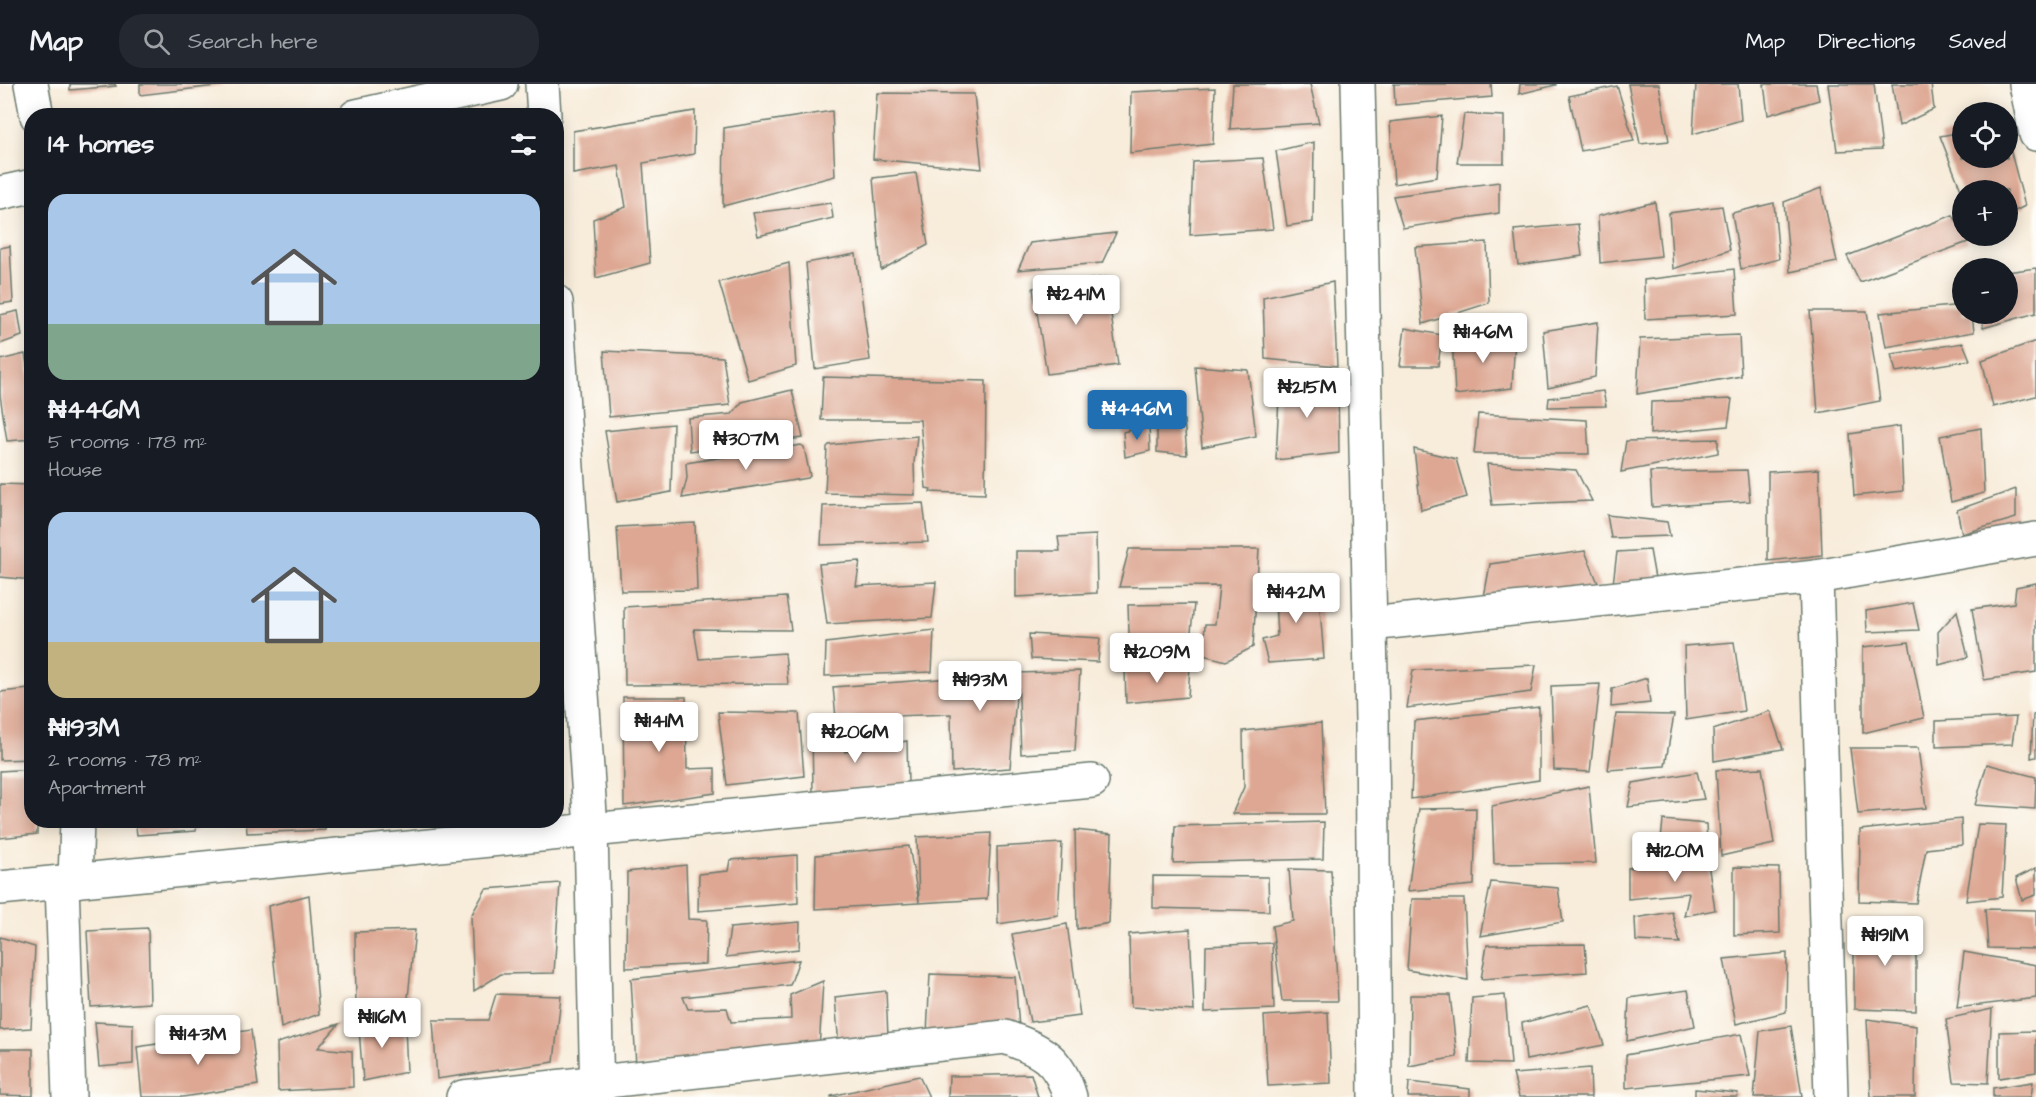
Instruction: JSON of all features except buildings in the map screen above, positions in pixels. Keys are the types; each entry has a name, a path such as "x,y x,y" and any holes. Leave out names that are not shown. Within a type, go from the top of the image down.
{"street":[{"path":"31,84 36,108"},
{"path":"392,108 501,84"},
{"path":"542,84 544,108"},
{"path":"1358,84 1370,624 1375,1097"},
{"path":"2026,84 2036,134"},
{"path":"0,193 24,188"},
{"path":"564,422 591,829 597,1089"},
{"path":"1370,624 1816,577 2036,539"},
{"path":"1816,577 1831,1097"},
{"path":"0,888 1092,781"},
{"path":"69,1097 69,882 77,828"},
{"path":"463,1097 597,1089 1005,1037 1039,1049 1064,1078 1070,1097"}]}
